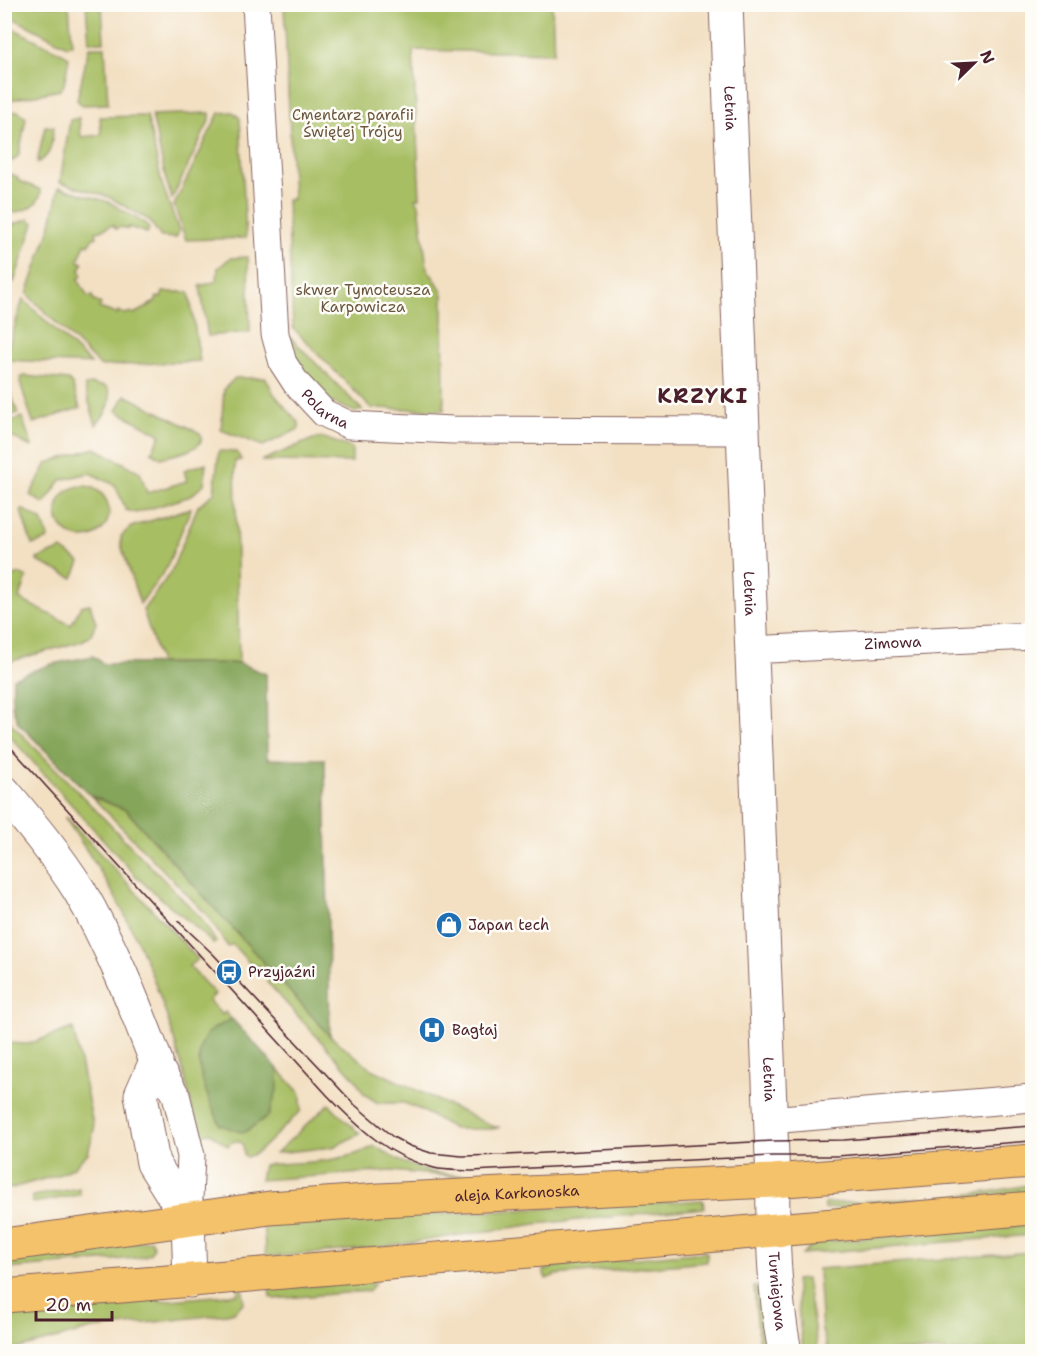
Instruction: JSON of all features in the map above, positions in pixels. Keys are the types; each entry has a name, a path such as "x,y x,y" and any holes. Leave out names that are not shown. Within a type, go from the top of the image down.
{"main road":[{"name":"aleja Karkonoska","path":"4,1245 270,1208 380,1200 773,1181 1032,1161"},
{"path":"4,1296 1032,1208"}],"street":[{"name":"Polarna","path":"256,4 275,334 283,363 296,383 324,413 349,426 441,430 744,431"},
{"name":"Letnia","path":"726,4 773,1181 772,1230"},
{"name":"Zimowa","path":"752,650 1032,636"},
{"path":"4,792 52,850 79,890 131,996 156,1061 141,1095 153,1163 188,1219 190,1281"},
{"path":"770,1119 1032,1098"},
{"name":"Turniejowa","path":"772,1230 779,1314 785,1352"}],"green space":[{"path":"4,5 69,5 72,44 67,46 5,14"},
{"path":"86,5 102,5 104,42 89,42"},
{"path":"284,5 552,5 554,53 413,50 420,198 415,198 419,204 427,268 443,294 444,410 371,408 293,328 287,200 293,199"},
{"path":"4,24 69,58 64,85 60,90 5,101"},
{"path":"89,47 105,47 108,104 82,105 77,100"},
{"path":"18,111 26,118 19,155 13,161 5,157 5,113"},
{"path":"233,112 240,118 246,238 186,240 174,205 219,113"},
{"path":"210,113 210,119 172,199 152,115"},
{"path":"147,116 162,184 179,231 176,238 161,237 149,220 109,197 60,182 70,120 79,118 81,137 101,135 100,117"},
{"path":"45,126 54,127 52,143 46,156 37,163"},
{"path":"4,171 41,191 40,197 33,206 5,215"},
{"path":"59,187 109,202 146,224 149,229 147,233 129,227 128,229 121,227 116,229 113,225 96,232 97,237 92,239 89,245 85,244 78,261 83,263 80,270 82,276 78,279 88,297 92,296 94,301 101,304 99,308 117,314 118,311 133,314 150,306 157,297 161,298 163,292 189,292 200,361 100,366 27,294 50,228"},
{"path":"29,219 34,223 14,282 5,268 5,227"},
{"path":"248,257 250,332 208,336 200,286 217,281 218,268 230,258"},
{"path":"23,299 91,364 7,360 5,358"},
{"path":"291,338 362,410 355,412 328,401 296,363 288,339"},
{"path":"4,375 18,413 5,417 4,417"},
{"path":"21,377 68,380 72,384 80,408 33,423 20,382"},
{"path":"235,378 266,378 274,394 299,423 299,429 263,446 221,430 224,389"},
{"path":"90,384 107,387 110,397 103,417 96,425 85,389 85,386"},
{"path":"125,395 200,433 202,439 200,443 181,453 161,458 151,452 161,435 117,411"},
{"path":"22,417 31,447 5,433 5,423"},
{"path":"324,438 352,448 352,462 261,461 313,439"},
{"path":"95,448 140,472 147,493 187,481 184,470 206,463 204,484 191,496 136,513 126,510 115,485 90,473 61,480 44,504 30,495 47,463"},
{"path":"219,451 237,452 241,460 235,461 239,663 160,663 143,610 171,572 198,506 214,493"},
{"path":"83,486 93,488 101,494 107,502 109,512 107,522 101,530 93,536 83,538 73,536 65,530 59,522 57,512 59,502 65,494 73,488"},
{"path":"191,508 166,569 140,604 121,545 121,536 131,527"},
{"path":"22,509 42,520 47,540 32,545"},
{"path":"62,549 80,562 73,578 37,561 37,559"},
{"path":"20,574 27,578 19,599 71,625 81,606 90,604 96,623 90,636 82,641 5,663 5,579"},
{"path":"93,656 104,664 239,663 266,674 267,759 325,759 330,1036 126,810 91,796 18,723 12,706 13,678 52,664"},
{"path":"5,717 201,918 216,942 213,944 136,876 5,731"},
{"path":"91,796 126,810 330,1036 372,1069 494,1127 500,1127 454,1129 404,1103 378,1103 364,1094 356,1080 267,982 271,979 258,965 254,968 232,944 228,947 206,914"},
{"path":"66,817 198,959 189,966 215,994 209,1001 222,1015 225,1012 301,1094 301,1111 258,1152 247,1157 239,1141 231,1142 228,1146 210,1133 198,1135 184,1073 155,982 114,895"},
{"path":"232,1019 278,1069 278,1087 269,1115 244,1133 220,1125 206,1092 199,1066 202,1043 208,1033"},
{"path":"73,1028 94,1129 88,1153 74,1167 58,1175 5,1190 5,1043 28,1044"},
{"path":"329,1104 360,1134 333,1147 276,1153"},
{"path":"375,1146 404,1163 432,1172 494,1176 494,1180 391,1171 260,1180 263,1165 335,1159"},
{"path":"1032,1184 1032,1192 824,1209 824,1204 955,1196"},
{"path":"79,1188 80,1195 33,1203 32,1196"},
{"path":"703,1200 704,1208 536,1224 367,1249 266,1257 263,1224"},
{"path":"1032,1224 1032,1235 802,1254 820,1242"},
{"path":"151,1240 152,1251 140,1257 5,1269 4,1258"},
{"path":"707,1252 707,1262 556,1275 546,1279 543,1270 565,1264"},
{"path":"1032,1252 1032,1351 828,1351 822,1330 818,1269"},
{"path":"806,1279 818,1351 805,1351 802,1343 795,1280"},
{"path":"352,1282 375,1283 369,1291 274,1299 270,1296 269,1289"},
{"path":"754,1287 760,1287 765,1351 760,1351"},
{"path":"243,1289 244,1302 234,1312 227,1314 92,1329 5,1352 5,1311 159,1297 159,1301 238,1294 238,1290"}],"tram line":[{"path":"4,740 327,1095 376,1140 403,1157 418,1163 439,1169 472,1171 772,1156 837,1156 1032,1141"},
{"path":"178,921 213,954 355,1105 393,1137 431,1153 462,1156 507,1155 772,1141 844,1140 1032,1126"}],"place":[{"name":"Japan tech","path":"449,925"},
{"name":"Przyjaźni","path":"229,972"},
{"name":"Bagłaj","path":"432,1030"}],"district":[{"name":"KRZYKI","path":"703,396"}],"park label":[{"name":"Cmentarz parafii Świętej Trójcy","path":"353,124"},
{"name":"skwer Tymoteusza Karpowicza","path":"363,298"}]}
